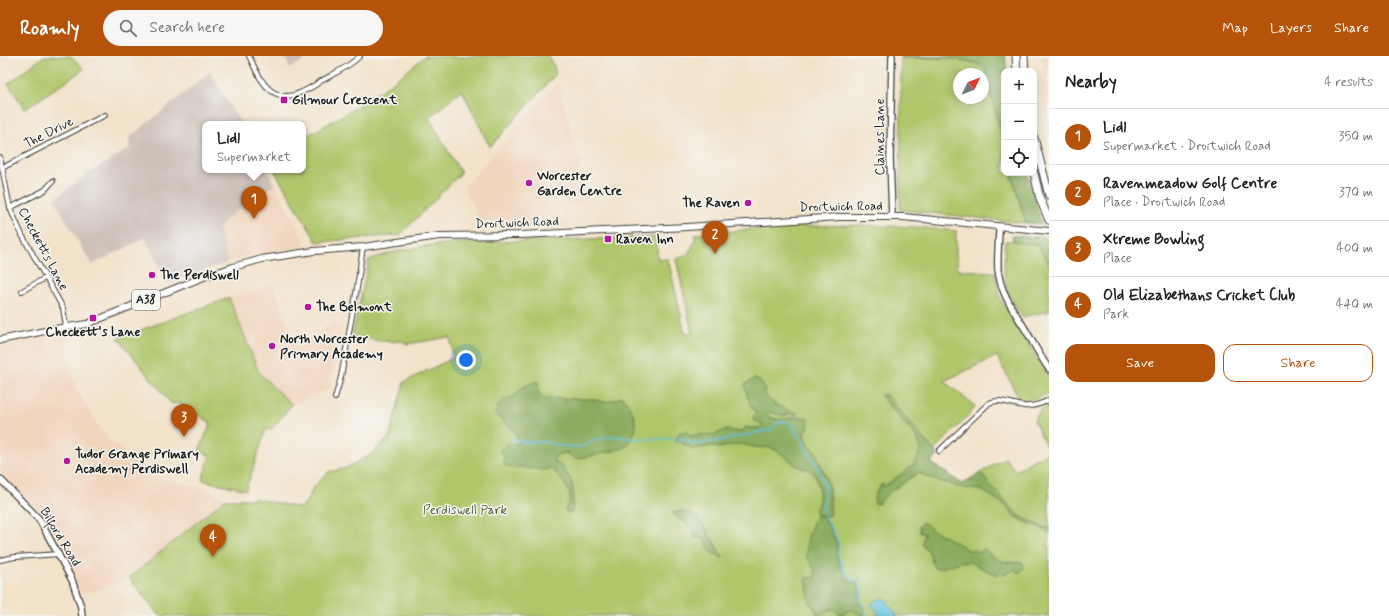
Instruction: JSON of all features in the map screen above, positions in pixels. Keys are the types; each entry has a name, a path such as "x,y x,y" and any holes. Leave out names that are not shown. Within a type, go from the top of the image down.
{"highway":[{"path":"1016,56 1017,68"},
{"path":"1024,56 1025,68"},
{"path":"1035,140 1048,193"},
{"path":"1035,176 1040,199 1049,220"}],"main road":[{"name":"Droitwich Road","path":"0,340 87,324 201,278 262,259 314,251 362,247 439,236 520,235 687,228 764,221 839,217 892,217 1049,231"}],"street":[{"path":"249,56 261,78 272,91 279,95 287,96 297,94 316,84 353,63 360,56"},
{"name":"Claines Lane","path":"892,56 890,159 892,217"},
{"name":"The Drive","path":"2,168 105,115"},
{"name":"Checketts Lane","path":"0,157 10,208 22,235 63,308 66,327"},
{"path":"10,208 45,190 54,180"},
{"path":"999,227 998,271 1002,287 1010,306 1049,369"},
{"path":"335,398 341,377 357,288 362,247"},
{"path":"22,291 45,278"},
{"path":"939,451 989,403 996,400 1030,406 1049,400"},
{"name":"Bilford Road","path":"0,479 37,515 72,580 82,616"},
{"path":"0,560 15,557 59,554"}],"shaded area":[{"path":"283,56 311,56 289,69 289,65"},
{"path":"1043,56 1049,56 1049,120 1039,91 1043,77"},
{"path":"210,72 239,121 202,121 202,173 269,173 274,185 226,219 218,229 228,262 168,283 145,238 92,265 54,199 86,175 129,149 129,138"},
{"path":"558,82 589,204 567,206 569,228 484,228 464,187"},
{"path":"274,185 303,238 305,247 285,249 228,262 217,229 226,220"},
{"name":"North Worcester Primary Academy","path":"273,285 297,349 335,320 338,327 342,328 328,389 292,404 259,372 229,298"},
{"name":"Tudor Grange Primary Academy Perdiswell","path":"66,332 71,370 80,393 92,417 109,441 118,446 145,469 163,479 204,488 225,499 129,578 127,577 120,582 81,594 67,561 71,555 64,541 56,538 46,519 39,511 0,474 0,346"}],"green space":[{"path":"44,56 71,56 84,69 25,109 8,84"},
{"path":"425,56 548,56 554,66 556,74 490,147 462,90 429,118 461,173 400,235 317,242 276,173 306,173 306,136 366,100 411,68"},
{"path":"901,56 1005,56 1007,68 1001,68 1001,134 989,87 989,68 984,68 976,63 955,59 901,58"},
{"path":"901,58 955,59 976,63 984,67 953,68 953,104 989,104 989,87 1001,134 1001,176 1012,176 1026,223 900,210"},
{"path":"1012,176 1028,176 1042,224 1026,223"},
{"name":"Perdiswell Park","path":"854,225 918,227 956,231 958,270 995,272 1000,298 1049,377 1049,393 1038,398 1020,401 997,356 944,381 976,407 932,453 936,458 930,462 962,484 1005,458 1016,471 1049,452 1049,616 160,616 129,578 225,499 257,499 301,508 308,499 313,488 328,472 346,468 367,457 389,438 404,382 453,358 450,337 407,344 402,341 391,342 352,337 369,260 402,250 459,243 656,237 658,259 668,259 685,334 692,332 676,259 685,256 690,251 696,234 781,227"},
{"path":"1012,236 1048,237 1049,263 1038,246 1013,241"},
{"path":"1005,241 1038,246 1049,263 1049,311 1022,317 1008,293 1004,272"},
{"path":"229,298 259,372 292,404 271,430 266,429 246,490 202,480 210,456 199,450 211,423 179,403 172,404 118,338"},
{"path":"755,378 761,382 766,395 771,401 781,407 797,413 797,415 789,414 783,416 771,412 767,415 776,419 797,417 807,418 809,426 804,437 815,451 827,479 829,488 830,516 814,514 819,501 819,488 815,475 810,470 798,467 778,451 771,448 754,447 741,444 718,448 712,446 693,449 680,442 676,442 677,436 680,432 686,431 690,436 704,434 714,435 725,430 743,432 745,427 761,428 763,425 752,419 756,414 750,405 745,387 745,384"},
{"path":"538,381 539,394 545,398 589,399 606,402 622,397 627,403 636,422 635,433 627,446 623,448 575,459 567,453 559,454 553,459 556,463 563,467 572,482 573,504 572,512 569,513 565,510 569,503 569,493 554,470 520,467 513,468 504,465 504,456 499,451 509,444 519,443 513,430 495,414 498,406 505,398 514,397 524,386"},
{"path":"881,395 886,395 937,454 936,458 930,462 962,484 980,473 1018,515 1049,529 1049,534 1040,528 1015,517 1009,509 999,501 981,490 961,488 918,473 891,491 879,503 875,504 874,496 882,484 885,486 912,466 915,463 920,449 917,438 884,400"},
{"path":"1049,406 1049,452 1034,421 1040,410"},
{"path":"682,511 697,516 723,558 711,552 704,539 696,538 689,529 687,523 672,513"},
{"path":"816,516 824,517 837,543 837,556 843,571 850,581 859,586 860,601 864,609 864,615 850,610 841,615 833,609 818,615 809,601 806,578 815,578 815,572 814,567 807,559 807,542"},
{"path":"921,523 925,523 932,530 963,546 967,550 974,550 980,553 984,548 992,556 1001,561 1022,562 1024,566 1022,571 1018,573 1015,569 1009,573 992,573 970,562 943,568 934,568 928,550 924,548 922,543 924,534 920,532 919,527"}],"water":[{"path":"881,598 887,601 897,616 879,616 875,608 871,605 873,602"}],"waterway":[{"path":"509,440 514,439 525,442 544,442 568,447 585,446 592,440 614,436 636,439 685,439 693,444 717,441 771,430 777,424 782,422 791,424 794,427 794,431 803,441 805,449 815,463 825,486 823,509 825,517 839,543 838,554 843,568 850,578 860,582 862,590 860,600 865,607 866,616"}],"place":[{"name":"Gilmour Crescent","path":"284,100"},
{"name":"Worcester Garden Centre","path":"529,183"},
{"name":"The Raven","path":"748,203"},
{"name":"Lidl","path":"254,219"},
{"name":"Raven Inn","path":"608,239"},
{"name":"Ravenmeadow Golf Centre","path":"715,254"},
{"name":"The Perdiswell","path":"152,275"},
{"name":"The Belmont","path":"308,307"},
{"name":"Checkett's Lane","path":"93,318"},
{"name":"North Worcester Primary Academy","path":"272,346"},
{"name":"Xtreme Bowling","path":"184,437"},
{"name":"Tudor Grange Primary Academy Perdiswell","path":"67,461"},
{"name":"Old Elizabethans Cricket Club","path":"213,557"}]}
